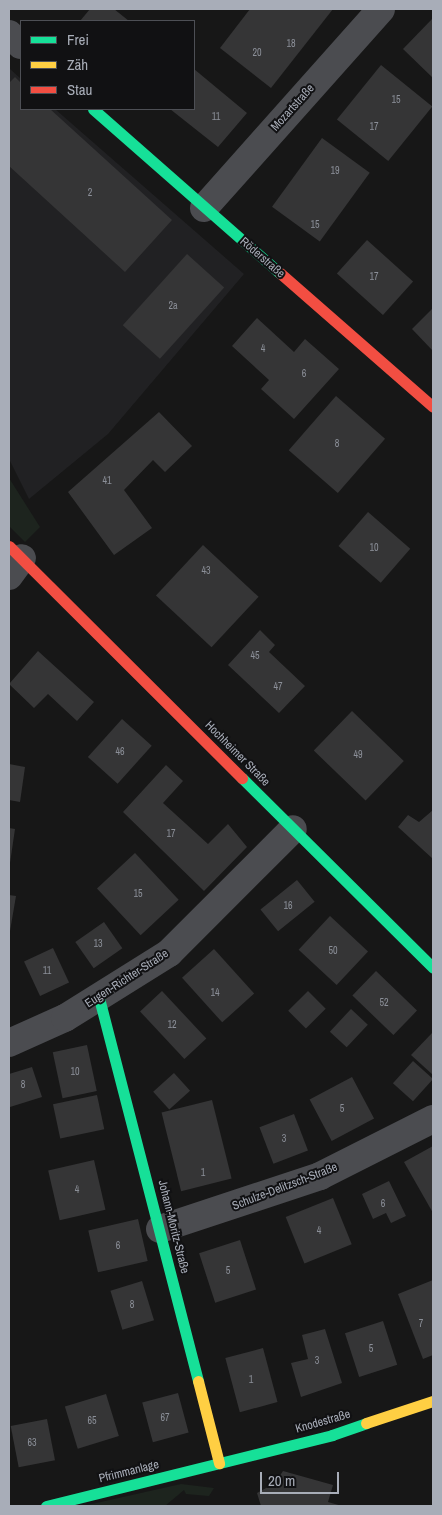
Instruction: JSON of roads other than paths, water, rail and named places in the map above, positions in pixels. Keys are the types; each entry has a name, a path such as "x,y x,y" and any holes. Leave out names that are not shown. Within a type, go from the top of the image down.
{"street":[{"name":"Mozartstraße","path":"204,208 381,9"},
{"path":"9,34 20,44"},
{"name":"Röderstraße","path":"93,110 433,407"},
{"name":"Hochheimer Straße","path":"13,560 293,829 433,968"},
{"name":"Eugen-Richter-Straße","path":"9,1043 65,1018 100,998 169,953 293,829"},
{"name":"Johann-Moritz-Straße","path":"100,998 219,1463"},
{"name":"Schulze-Delitzsch-Straße","path":"160,1229 320,1176 433,1119"},
{"name":"Knodestraße","path":"219,1463 332,1435 433,1401"},
{"name":"Pfrimmanlage","path":"46,1506 219,1463"}]}
